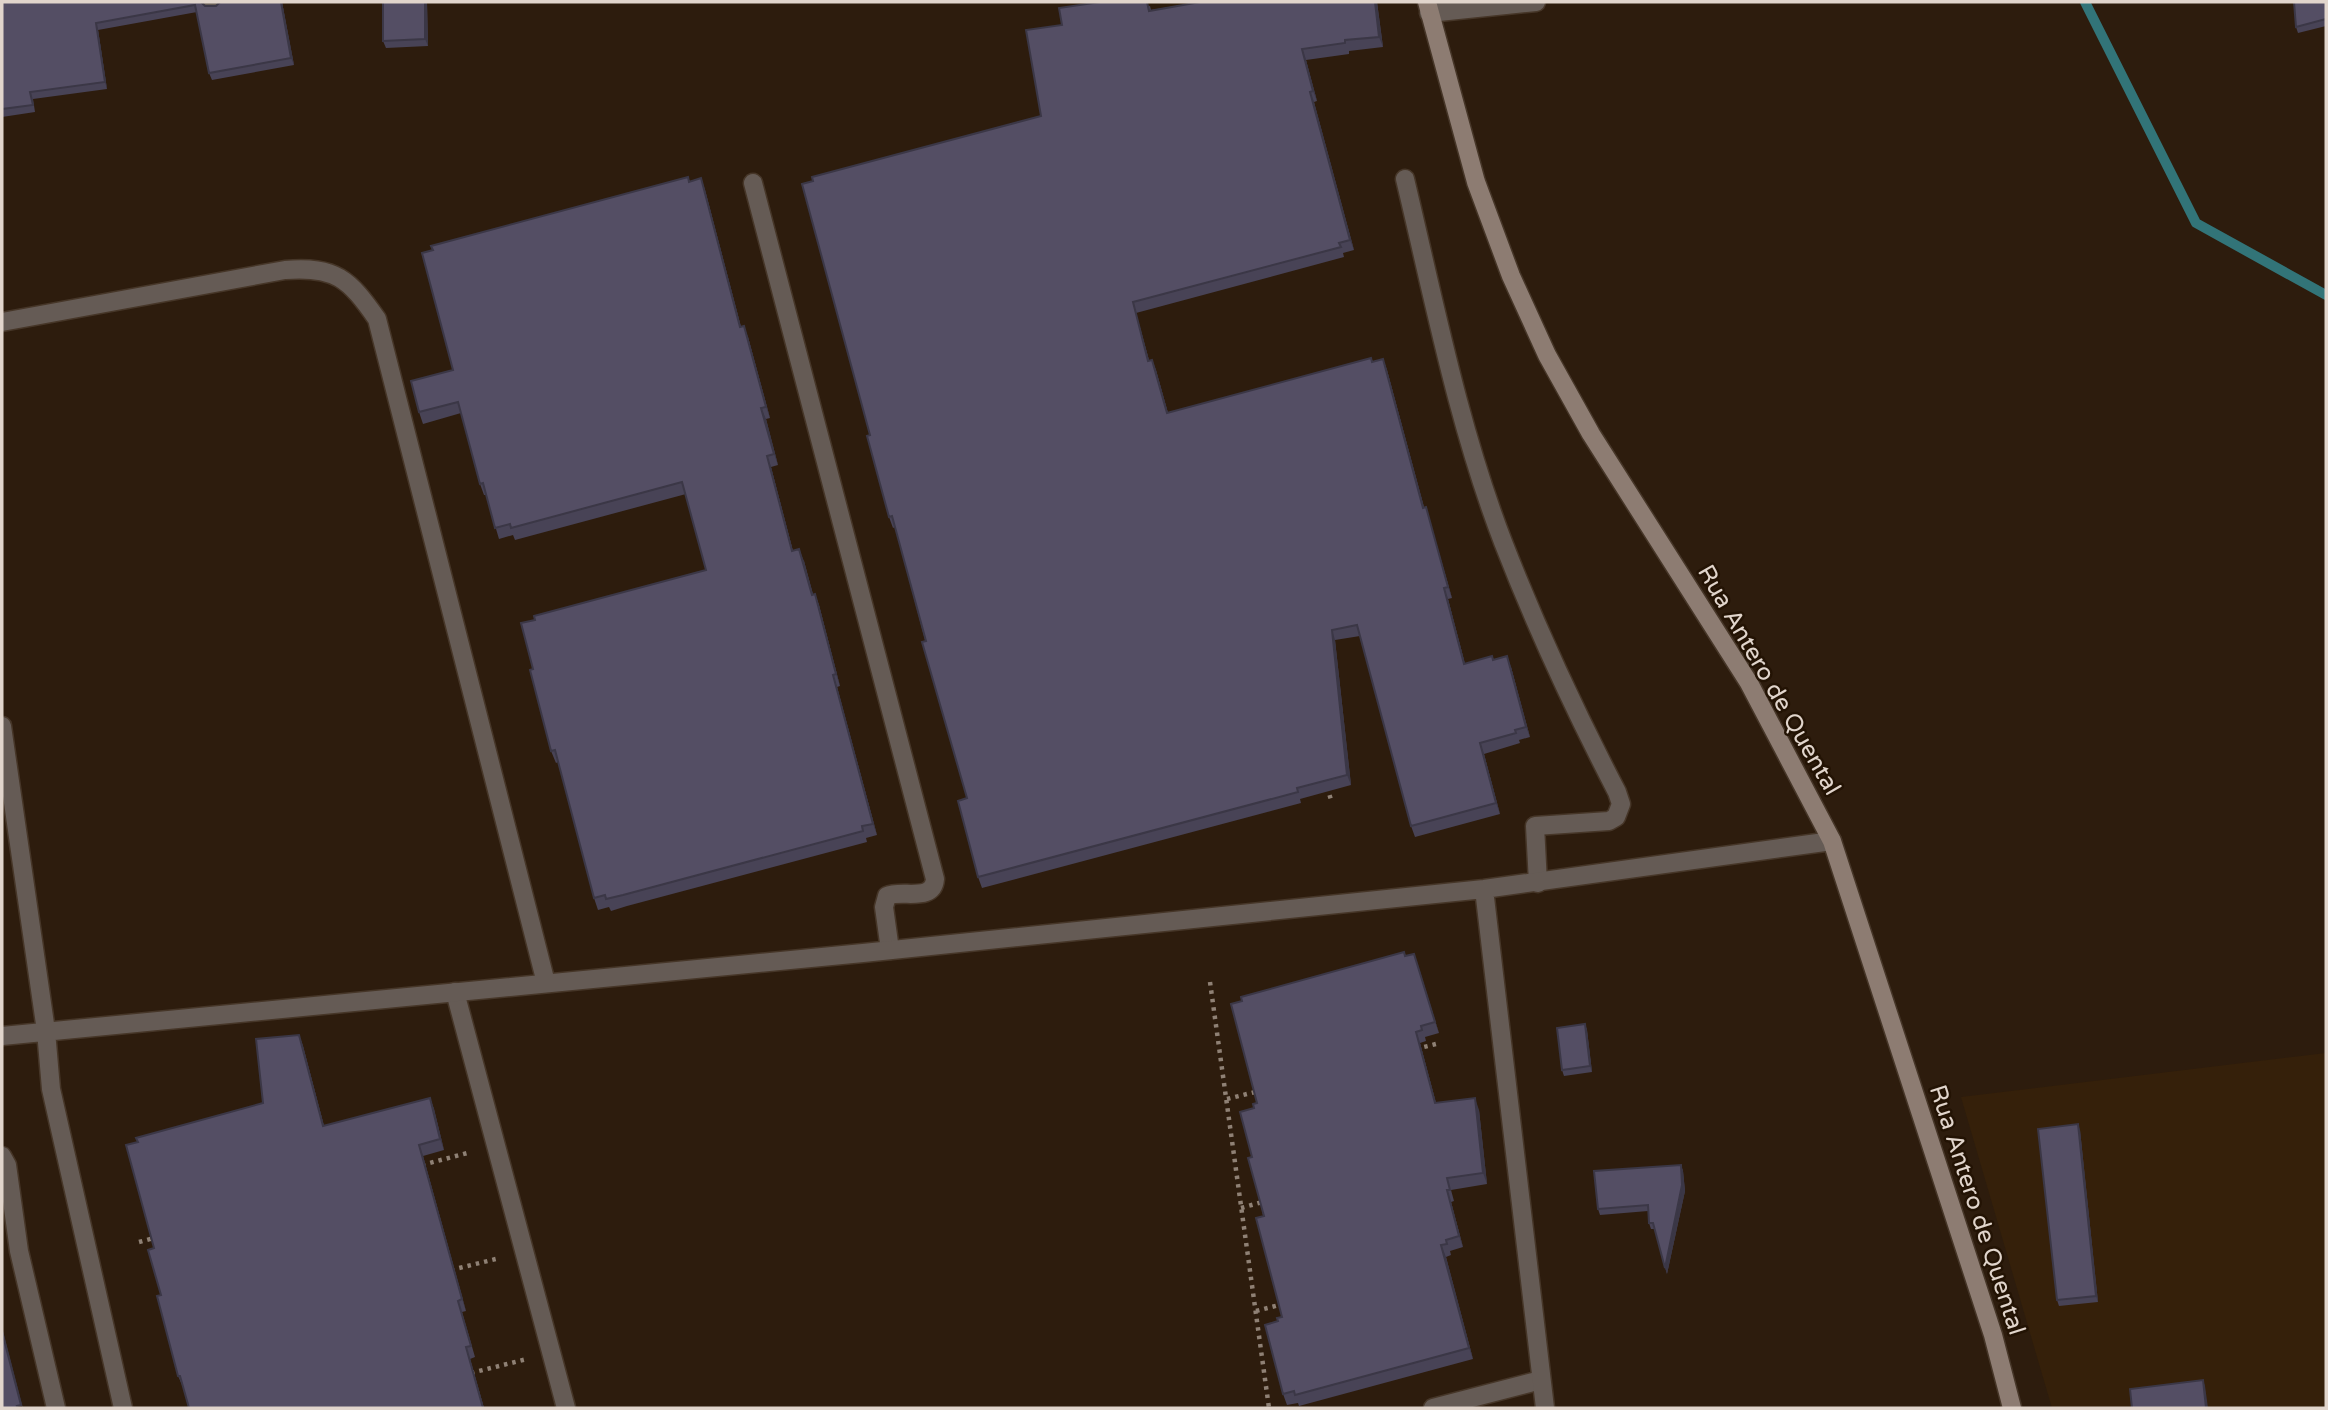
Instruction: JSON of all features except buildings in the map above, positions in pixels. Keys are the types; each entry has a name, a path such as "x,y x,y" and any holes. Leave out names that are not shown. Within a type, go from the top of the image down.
{"street":[{"path":"1428,8 1536,2"},
{"name":"Rua Antero de Quental","path":"1428,8 1475,182 1511,276 1547,355 1591,434 1749,683 1832,841 1993,1335 2012,1408"},
{"path":"1405,179 1464,421 1503,541 1543,639 1621,804 1616,817 1609,821 1535,826 1538,883"},
{"path":"753,183 934,872 934,886 929,892 893,893 887,896 884,907 890,950"},
{"path":"2,322 307,268 325,271 345,280 360,295 377,319 545,983"},
{"path":"2,726 46,1031 51,1089 123,1408"},
{"path":"2,1036 1484,889 1832,841"},
{"path":"1484,889 1545,1408"},
{"path":"455,992 566,1408"},
{"path":"2,1156 7,1165 19,1251 56,1408"},
{"path":"1433,1408 1465,1404 1541,1380"}],"path":[{"path":"1325,779 1332,803"},
{"path":"1210,982 1269,1408"},
{"path":"1409,1051 1436,1044"},
{"path":"1226,1099 1266,1089"},
{"path":"416,1167 496,1145"},
{"path":"1241,1208 1268,1201"},
{"path":"139,1242 166,1235"},
{"path":"443,1272 524,1252"},
{"path":"1256,1311 1295,1301"},
{"path":"470,1373 551,1353"}],"shaded area":[{"path":"2326,1053 2326,1408 2052,1408 1961,1097"}],"waterway":[{"path":"2085,2 2196,223 2326,295"}]}
